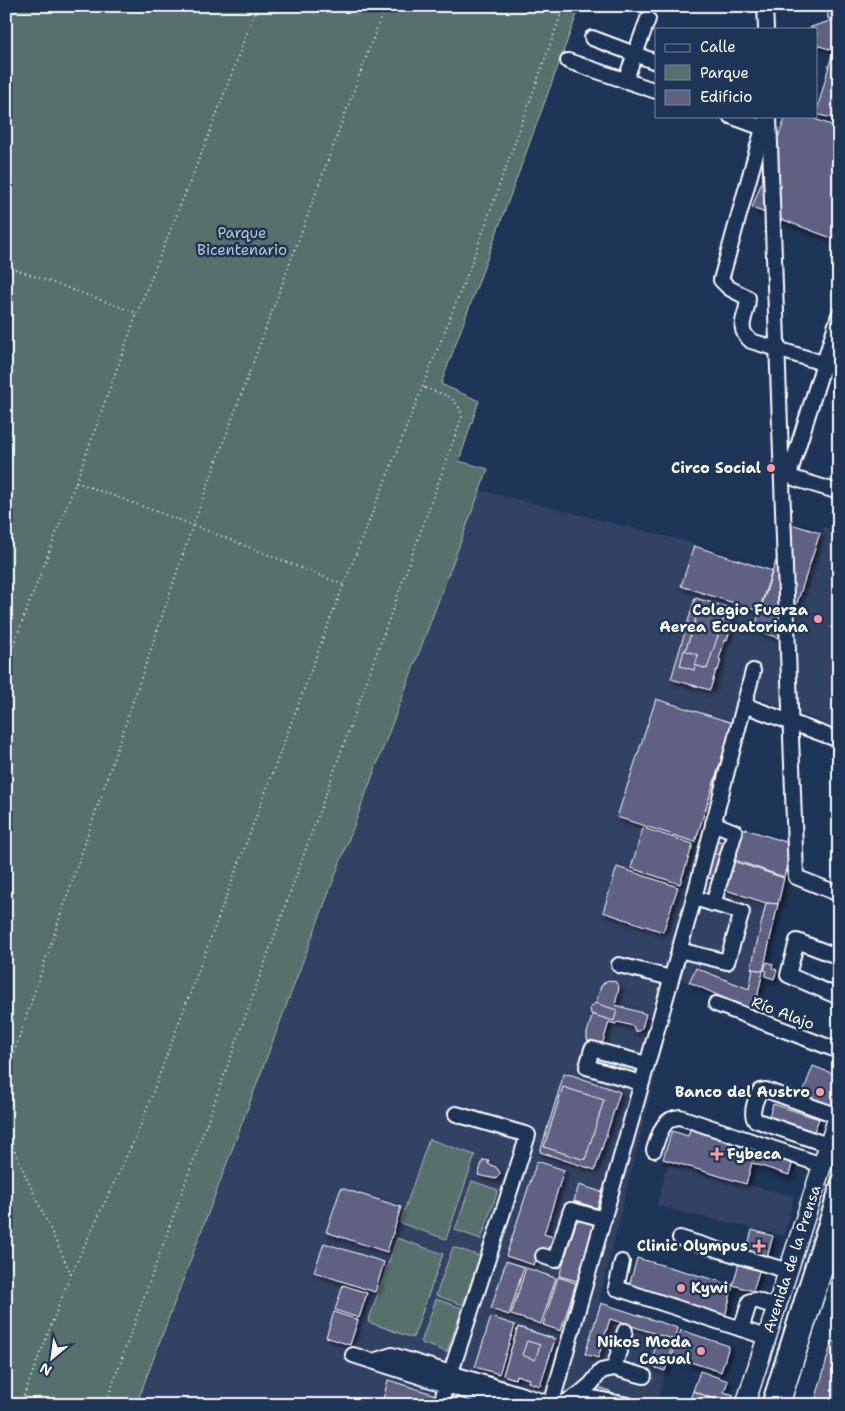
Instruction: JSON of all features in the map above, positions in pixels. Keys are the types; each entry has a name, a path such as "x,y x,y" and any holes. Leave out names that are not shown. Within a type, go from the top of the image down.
{"main road":[{"name":"Avenida de la Prensa","path":"744,1405 838,1115"},
{"path":"780,1405 839,1219"}],"street":[{"path":"765,6 766,28"},
{"path":"625,80 648,20"},
{"path":"592,38 655,62"},
{"path":"568,61 655,91"},
{"path":"748,118 766,120"},
{"path":"766,120 721,280 729,288 748,298 748,308 742,324 744,335 751,341 839,368"},
{"path":"766,120 796,877 839,894"},
{"path":"839,315 790,472 791,476 796,479 839,492"},
{"path":"554,1404 646,1064 694,898 753,671"},
{"path":"744,705 839,740"},
{"path":"713,824 735,832 713,904"},
{"path":"678,950 727,962 742,912 694,898"},
{"path":"839,957 798,941 788,975 839,997"},
{"path":"619,965 671,978"},
{"name":"Río Alajo","path":"716,1004 839,1051"},
{"path":"641,1083 587,1066 592,1049 646,1064"},
{"path":"828,1145 755,1120 753,1112 758,1095 766,1090 838,1115"},
{"path":"441,1405 448,1378 528,1135 456,1114"},
{"path":"654,1150 664,1124 673,1117 680,1117 822,1165"},
{"path":"769,1405 839,1182"},
{"path":"543,1256 555,1260 571,1210 604,1219"},
{"path":"680,1238 788,1271"},
{"path":"622,1262 616,1288 766,1337"},
{"path":"741,1329 750,1302 755,1300 776,1306"},
{"path":"614,1368 625,1331"},
{"path":"353,1355 373,1361 392,1355 509,1405"},
{"path":"448,1378 554,1404 578,1395 591,1384 601,1371 614,1368 644,1376"},
{"path":"578,1395 628,1405"}],"path":[{"path":"6,664 76,482 137,313 208,137 257,6"},
{"path":"6,1076 193,525 385,6"},
{"path":"20,1405 71,1274 138,1132 344,586 469,270 564,6"},
{"path":"6,266 137,313"},
{"path":"106,1405 462,417 461,410 453,398 422,387"},
{"path":"76,482 193,525 344,586"},
{"path":"6,1133 71,1274"}],"shaded area":[{"path":"480,490 685,541 773,571 822,533 824,527 839,531 839,729 756,697 723,817 743,825 743,829 792,844 754,1012 679,978 599,1302 678,1328 656,1405 136,1405"},
{"path":"667,1165 794,1196 784,1236 657,1206"}],"green space":[{"name":"Parque Bicentenario","path":"6,6 580,6 441,384 479,401 459,461 488,469 136,1405 6,1405"},
{"path":"429,1139 475,1155 446,1239 400,1223"},
{"path":"472,1181 498,1190 481,1239 455,1230"},
{"path":"397,1238 443,1254 413,1338 368,1322"},
{"path":"453,1247 480,1256 463,1305 436,1295"},
{"path":"436,1299 462,1308 447,1352 421,1343"}],"building":[{"path":"839,6 839,17 828,19 827,7"},
{"path":"839,18 839,52 818,46 818,28 811,27"},
{"path":"833,51 839,53 839,120 818,115 818,107"},
{"path":"785,118 812,118 839,128 839,241 752,208"},
{"path":"788,523 820,533 785,640 754,630"},
{"path":"694,546 772,571 759,611 681,586"},
{"path":"695,598 734,609 728,629 730,630 727,640 725,640 719,659 721,660 718,670 716,670 710,690 671,679"},
{"path":"699,609 724,617 707,669 682,661"},
{"path":"684,650 698,655 694,670 680,666"},
{"path":"656,699 733,723 695,842 617,817"},
{"path":"643,828 693,844 680,884 631,868"},
{"path":"742,828 792,844 784,877 732,859"},
{"path":"715,840 723,842 713,879 705,877"},
{"path":"712,853 719,855 713,879 706,877"},
{"path":"733,861 784,878 778,904 766,903 723,889"},
{"path":"617,867 678,887 663,932 603,912"},
{"path":"766,903 778,904 763,971 751,969"},
{"path":"767,962 773,964 772,968 777,970 774,979 765,976 767,971 764,970"},
{"path":"696,968 749,989 753,969 763,971 754,1012 689,982"},
{"path":"609,980 616,982 619,988 615,1005 646,1014 642,1028 639,1031 635,1031 633,1026 609,1022 603,1042 596,1045 587,1040 587,1033 601,986"},
{"path":"595,1003 617,1010 614,1021 591,1014 590,1008"},
{"name":"Banco del Austro","path":"813,1066 839,1076 839,1087 831,1108 801,1097"},
{"path":"564,1074 620,1092 595,1170 540,1152"},
{"path":"563,1087 604,1100 585,1160 544,1147"},
{"path":"773,1104 819,1119 813,1134 768,1119"},
{"name":"Fybeca","path":"691,1127 755,1147 755,1150 793,1161 789,1175 752,1163 746,1184 663,1159 672,1131 688,1136"},
{"path":"483,1160 489,1161 488,1164 496,1167 499,1171 500,1173 496,1179 478,1175"},
{"path":"537,1161 564,1170 544,1234 553,1237 548,1253 539,1250 534,1265 506,1256"},
{"path":"579,1185 602,1192 597,1208 574,1201"},
{"path":"341,1188 401,1207 387,1252 326,1232"},
{"path":"578,1217 595,1223 577,1281 559,1276"},
{"name":"Clinic Olympus","path":"752,1230 773,1236 766,1262 745,1256"},
{"path":"324,1243 384,1262 375,1292 314,1272"},
{"name":"Kywi","path":"637,1258 733,1285 725,1317 628,1290"},
{"name":"Clinic Olympus","path":"740,1259 761,1265 753,1291 733,1285"},
{"path":"506,1261 524,1267 509,1315 491,1309"},
{"path":"526,1268 556,1278 541,1324 511,1315"},
{"path":"558,1277 576,1283 561,1331 543,1325"},
{"path":"343,1285 367,1293 359,1318 335,1310"},
{"path":"601,1303 678,1328 675,1340 610,1319 598,1358 585,1354"},
{"path":"334,1312 358,1320 350,1345 326,1337"},
{"path":"491,1317 515,1325 499,1374 475,1367"},
{"path":"518,1327 555,1339 540,1386 528,1382 529,1379 516,1375 515,1379 503,1375","holes":["527,1341 540,1345 535,1360 522,1355"]},
{"path":"518,1327 555,1339 540,1386 528,1382 529,1379 516,1375 515,1379 503,1375"},
{"name":"Nikos Moda Casual","path":"681,1330 729,1346 721,1372 672,1356"},
{"path":"527,1341 540,1345 535,1360 522,1355"},
{"path":"657,1341 673,1347 665,1371 650,1366"},
{"path":"832,1341 839,1343 839,1404 833,1402 832,1405 814,1405"},
{"path":"700,1371 728,1381 724,1392 734,1395 730,1405 693,1391"},
{"path":"388,1380 436,1395 433,1405 387,1405 382,1403"},
{"path":"597,1387 610,1391 609,1396 595,1392"},
{"path":"693,1391 729,1405 688,1405"},
{"path":"453,1400 468,1405 451,1405"}],"place":[{"name":"Circo Social","path":"771,468"},
{"name":"Colegio Fuerza Aerea Ecuatoriana","path":"818,619"},
{"name":"Banco del Austro","path":"820,1092"},
{"name":"Fybeca","path":"717,1154"},
{"name":"Clinic Olympus","path":"759,1246"},
{"name":"Kywi","path":"681,1288"},
{"name":"Nikos Moda Casual","path":"701,1351"}]}
